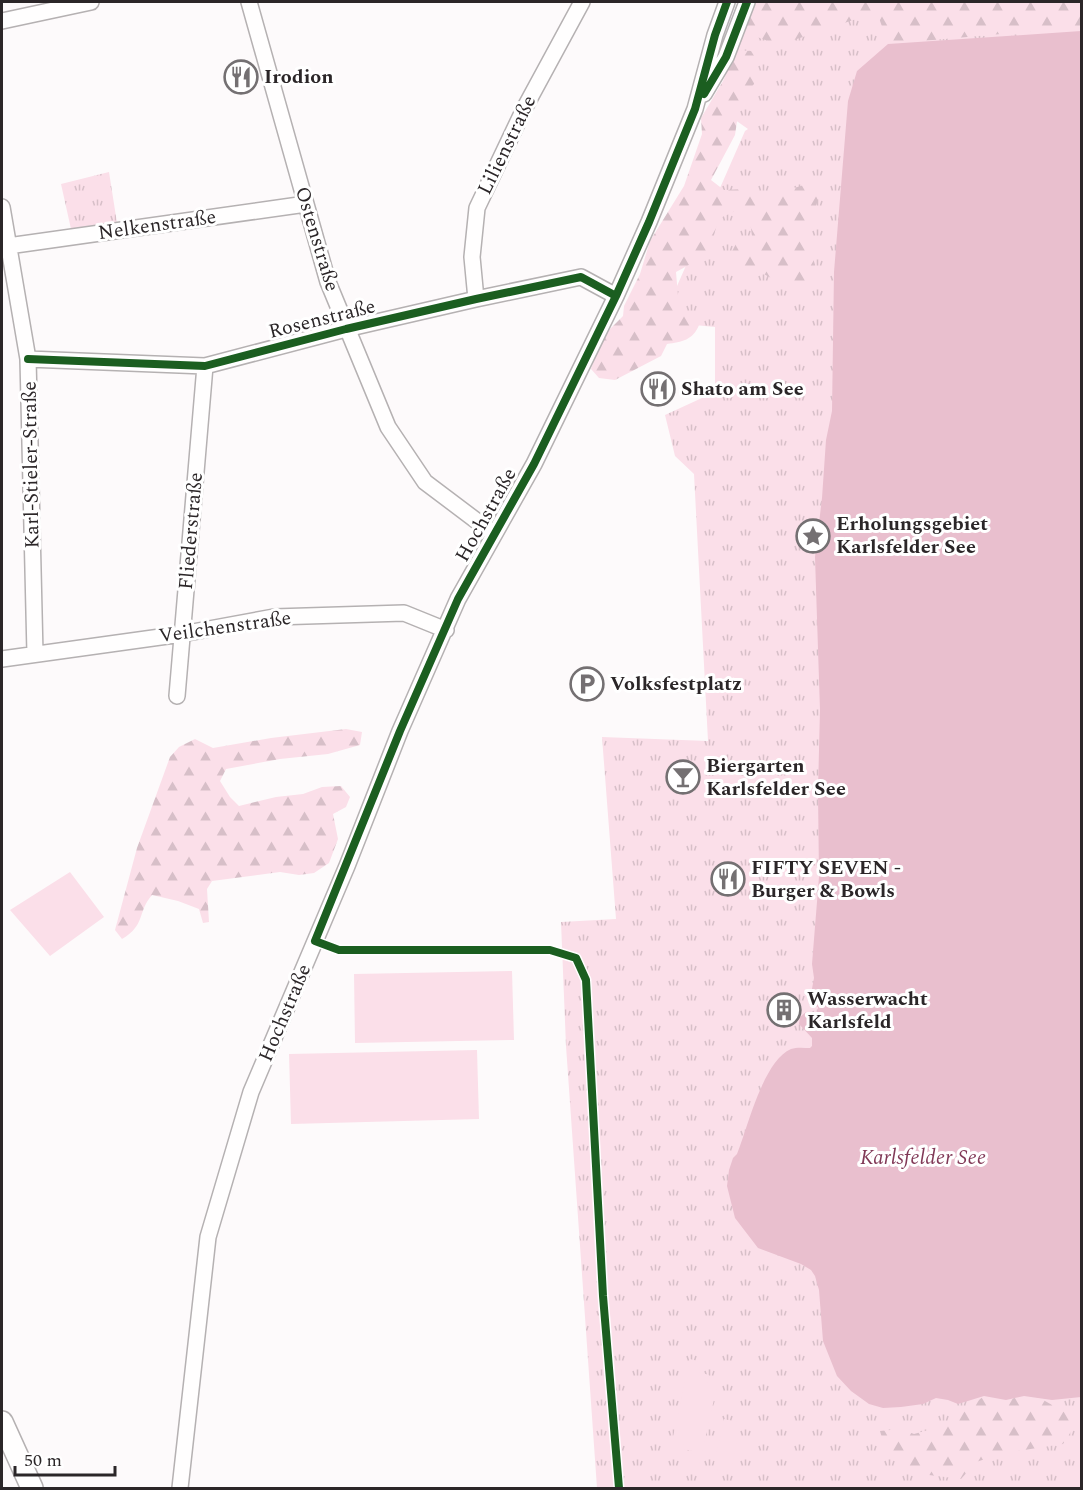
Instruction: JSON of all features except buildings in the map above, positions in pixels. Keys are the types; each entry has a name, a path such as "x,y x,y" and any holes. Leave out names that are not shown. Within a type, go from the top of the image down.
{"main road":[{"path":"2,1422 32,1488"}],"street":[{"path":"2,21 91,2"},
{"name":"Ostenstraße","path":"251,2 328,282 388,427 425,482 495,534"},
{"name":"Lilienstraße","path":"476,299 472,257 477,208 524,109 582,2"},
{"name":"Hochstraße","path":"180,1488 208,1237 251,1092 347,866 400,731 458,599 534,464 616,296 663,189 695,109 726,2"},
{"name":"Hochstraße","path":"695,109 726,57 747,2"},
{"name":"Nelkenstraße","path":"8,246 306,204"},
{"name":"Karl-Stieler-Straße","path":"2,207 28,359 35,654"},
{"name":"Rosenstraße","path":"28,359 205,366 346,329 580,277 616,296"},
{"name":"Fliederstraße","path":"177,696 205,366"},
{"name":"Veilchenstraße","path":"2,659 182,634 274,617 404,612 446,630"}],"green space":[{"path":"756,2 1081,2 1081,1488 597,1488 566,1046 561,922 616,919 602,737 708,741 694,474 675,456 665,415 715,392 715,327 684,324 663,318 745,131 748,129 714,105"},
{"path":"756,2 1081,2 1081,27 888,44 877,12 779,45 743,32"},
{"path":"736,50 751,51 756,59 754,84 740,101 735,135 711,180 724,190 745,189 761,193 788,190 807,184 816,190 818,200 805,238 814,263 813,274 807,288 782,284 755,269 738,267 729,257 737,242 752,236 750,221 735,211 718,219 706,253 676,272 679,308 687,312 699,325 697,330 682,341 667,344 661,356 615,380 599,378 591,369 599,344 623,316 624,306 640,274 650,241 684,186 702,134 701,118 723,81"},
{"path":"109,172 117,223 71,229 61,184"},
{"path":"346,729 362,732 360,745 328,754 280,759 226,769 220,781 239,806 276,797 303,794 322,787 341,786 350,797 346,807 333,814 338,839 329,863 314,873 299,875 280,872 212,881 207,889 209,922 203,923 199,909 152,895 135,929 122,939 115,930 137,848 170,757 179,747 195,739 213,748"},
{"path":"70,872 104,917 50,956 10,910"},
{"path":"512,971 514,1040 355,1043 354,974"},
{"path":"477,1050 479,1119 291,1124 289,1054"},
{"path":"690,1359 701,1362 699,1372 709,1375 707,1384 717,1386 699,1466 689,1464 692,1451 683,1449 685,1439 673,1437"},
{"path":"984,1396 1006,1400 1024,1396 1038,1397 1068,1414 1072,1430 1063,1444 1004,1453 976,1462 961,1479 905,1472 884,1445 880,1431 901,1429 914,1434 932,1429 961,1414"},
{"path":"724,1419 741,1423 731,1473 713,1469"}],"water":[{"name":"Karlsfelder See","path":"1081,31 1081,1397 1052,1400 1024,1396 1006,1400 984,1396 958,1404 936,1398 923,1404 883,1408 869,1404 851,1391 837,1376 823,1341 819,1290 811,1270 758,1248 735,1218 727,1186 733,1158 737,1154 765,1080 781,1056 791,1049 812,1046 812,1038 799,1024 800,1017 806,1012 817,1013 818,1007 809,1005 814,978 812,964 819,877 820,710 815,557 826,440 832,411 834,272 848,101 857,71 888,44"}],"cycle path":[{"path":"619,1488 603,1296 586,980 576,958 550,950 339,950 315,941 400,731 458,599 534,464 616,296 649,222 695,109 715,35 727,2"},
{"path":"704,94 726,57 747,2"},
{"path":"28,359 205,366 346,329 581,277 616,296"}],"place":[{"name":"Irodion","path":"241,77"},
{"name":"Shato am See","path":"658,389"},
{"name":"Erholungsgebiet Karlsfelder See","path":"813,536"},
{"name":"Volksfestplatz","path":"587,684"},
{"name":"Biergarten Karlsfelder See","path":"683,777"},
{"name":"FIFTY SEVEN - Burger & Bowls","path":"728,879"},
{"name":"Wasserwacht Karlsfeld","path":"784,1010"}]}
